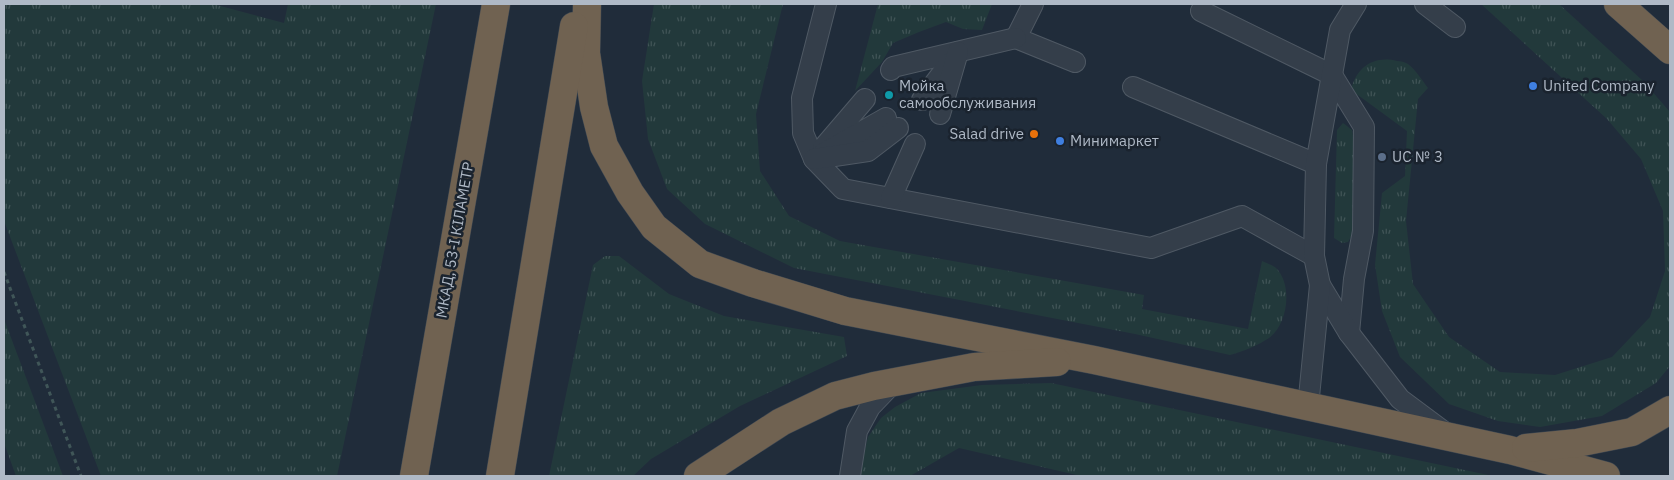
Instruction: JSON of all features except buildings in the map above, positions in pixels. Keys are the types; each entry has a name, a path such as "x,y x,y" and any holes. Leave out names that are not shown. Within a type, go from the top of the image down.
{"highway":[{"name":"МКАД, 53-І КІЛАМЕТР","path":"414,476 496,4"},
{"path":"500,476 578,4"},
{"path":"587,4 586,53 594,107 604,146 630,193 654,227 700,264 753,283 845,311 1094,360 1451,437 1510,450 1606,476"},
{"path":"1618,4 1670,50"},
{"path":"698,476 782,422 835,396 894,382 974,367 1094,360"},
{"path":"1510,450 1577,443 1632,432 1670,410"}],"lane":[{"path":"826,4 802,98 803,133 814,160 843,188 1151,248 1242,216 1314,256"},
{"path":"1016,38 1033,4"},
{"path":"1308,407 1320,285 1314,256 1316,164 1340,30 1356,4"},
{"path":"1425,4 1455,27"},
{"path":"1201,11 1332,75 1364,126 1364,231 1354,279 1349,333"},
{"path":"891,70 893,67 1016,38 1075,62"},
{"path":"917,95 958,52"},
{"path":"940,114 958,52"},
{"path":"1133,87 1316,164"},
{"path":"814,160 865,99"},
{"path":"814,160 892,123"},
{"path":"891,198 915,144"},
{"path":"1320,285 1349,333 1400,399 1451,437"},
{"path":"850,476 857,431 870,407 894,382"}],"path":[{"path":"4,272 81,476"}],"green space":[{"path":"4,4 213,4 284,23 288,4 436,4 337,476 101,476 4,221"},
{"path":"654,4 783,4 756,114 760,171 789,216 840,241 1144,295 1142,309 1248,329 1262,261 1276,268 1285,284 1286,304 1280,324 1269,338 1250,348 1230,355 1135,334 794,268 705,224 667,189 648,139 642,81"},
{"path":"878,4 992,4 982,30 963,29 946,22 893,43 882,62 855,91"},
{"path":"1481,4 1559,4 1643,81 1670,112 1670,366 1656,383 1602,416 1540,427 1498,421 1449,404 1400,357 1382,311 1375,265 1382,193 1405,176 1407,131 1351,90 1353,82 1361,70 1367,65 1380,60 1400,61 1408,64 1428,88 1418,99 1406,221 1413,284 1449,337 1500,372 1555,375 1612,357 1650,317 1665,271 1663,211 1641,159 1607,119"},
{"path":"1343,123 1352,130 1354,142 1352,235 1348,242 1342,243 1334,238 1337,130"},
{"path":"605,256 619,256 669,294 724,316 844,337 847,356 740,406 651,459 633,476 549,476 593,265"},
{"path":"4,319 63,476 16,476 4,443"},
{"path":"1051,383 1493,476 1081,476 959,448 910,476 862,476 860,470 868,437 881,418 895,407 921,393 982,385"}],"place":[{"name":"United Company","path":"1533,86"},
{"name":"Мойка самообслуживания","path":"889,95"},
{"name":"Salad drive","path":"1034,134"},
{"name":"Минимаркет","path":"1060,141"},
{"name":"UC № 3","path":"1382,157"}]}
